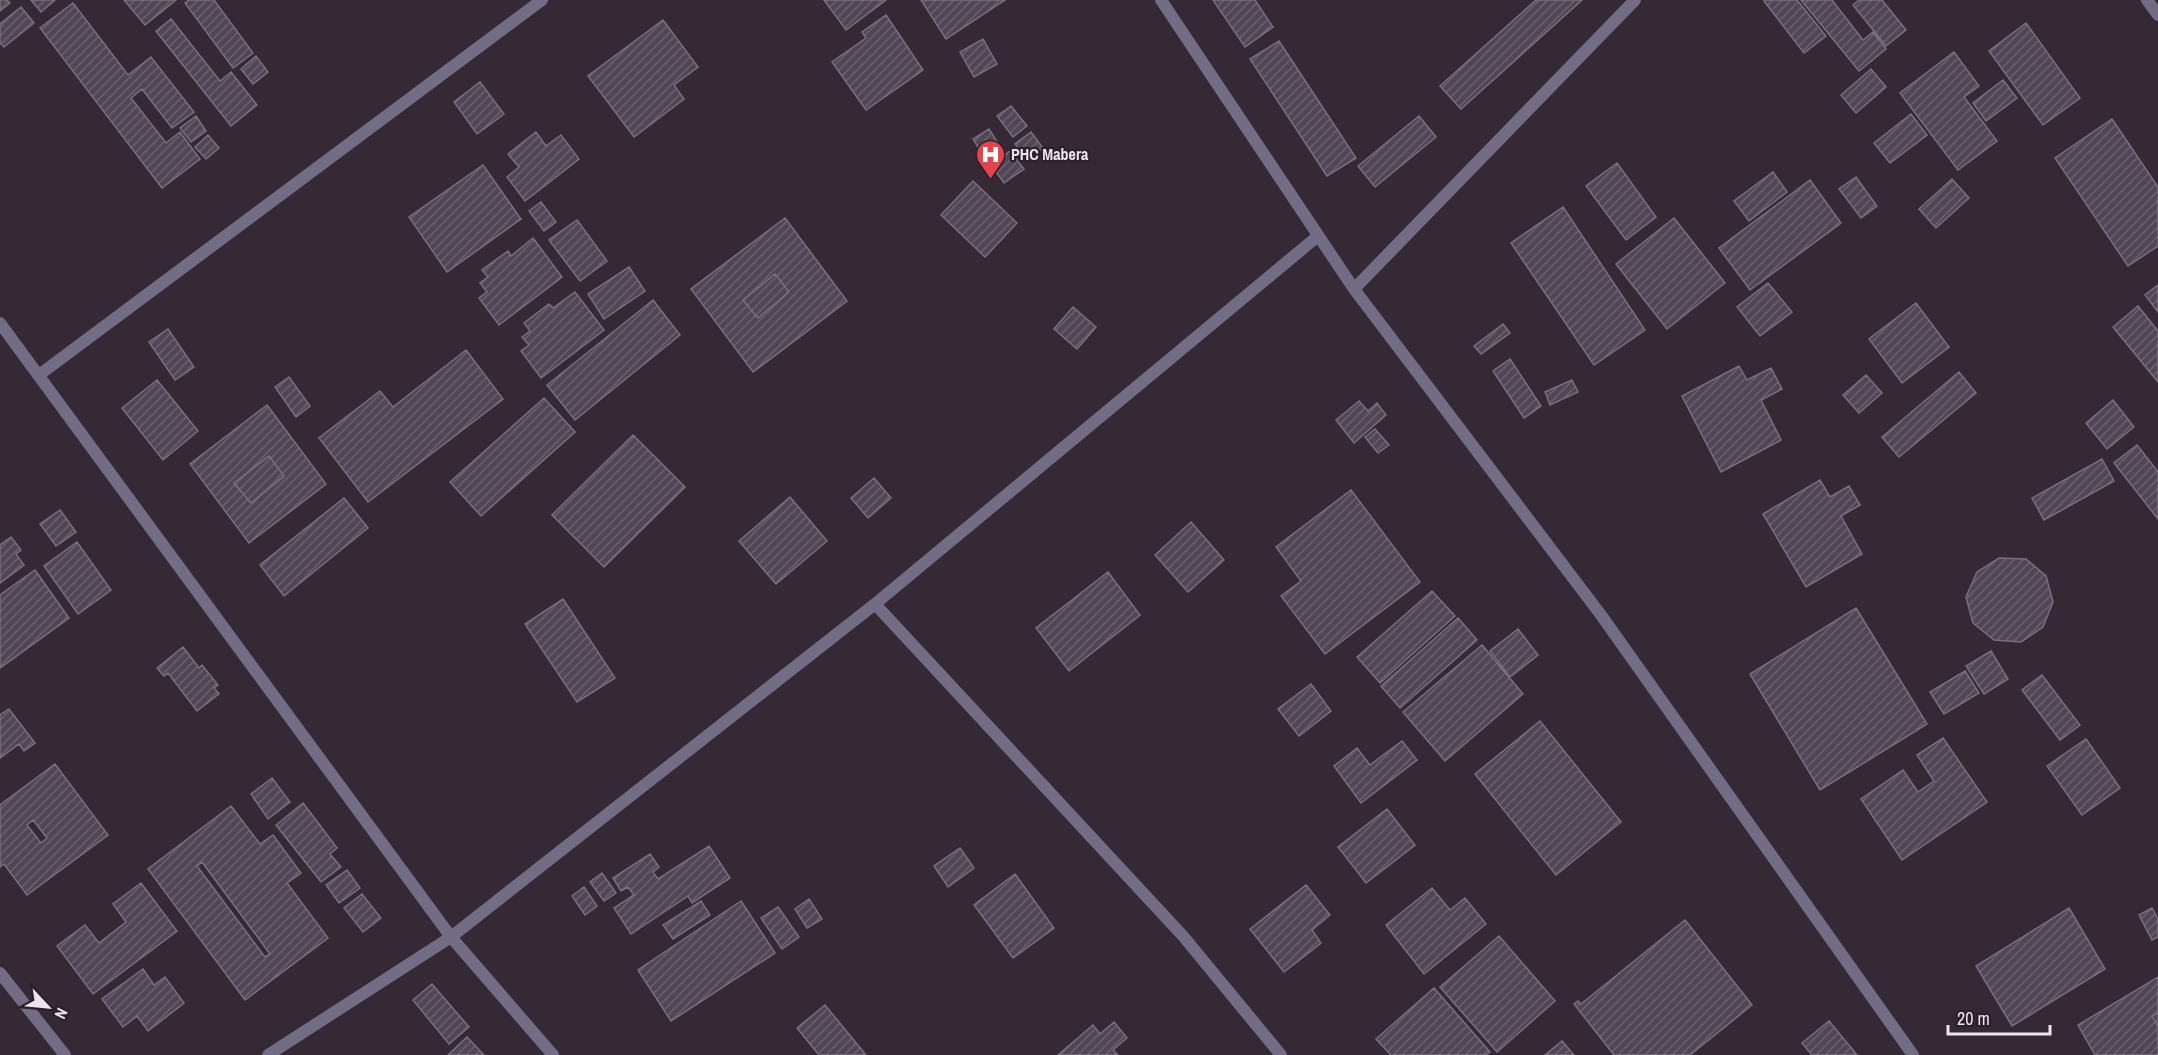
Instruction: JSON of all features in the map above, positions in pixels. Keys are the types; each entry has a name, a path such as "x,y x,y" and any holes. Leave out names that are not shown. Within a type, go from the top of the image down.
{"street":[{"path":"39,375 542,0"},
{"path":"1161,0 1354,289 1601,615 1913,1055"},
{"path":"1354,289 1635,0"},
{"path":"2147,0 2158,15"},
{"path":"268,1055 450,937 875,604 1318,236"},
{"path":"0,323 450,937 553,1055"},
{"path":"875,604 1183,936 1281,1055"},
{"path":"0,973 65,1055"}],"building":[{"path":"0,0 7,0 10,3 0,11"},
{"path":"31,0 55,0 41,12"},
{"path":"124,0 176,0 145,25"},
{"path":"189,0 214,0 253,53 233,68 185,3"},
{"path":"824,0 886,0 846,30"},
{"path":"921,0 1005,0 946,39"},
{"path":"1213,0 1255,0 1273,27 1245,47"},
{"path":"1536,0 1582,0 1461,109 1440,86"},
{"path":"1765,0 1797,0 1826,36 1804,53"},
{"path":"1801,0 1832,0 1863,40 1873,32 1886,49 1859,71"},
{"path":"1859,0 1882,0 1906,30 1886,46 1853,5"},
{"path":"73,3 128,75 151,57 194,112 172,128 142,89 131,98 166,143 180,132 200,159 162,188 40,28"},
{"path":"21,7 34,23 4,47 0,43 0,24"},
{"path":"886,15 923,70 866,110 832,62 866,38 862,32"},
{"path":"171,19 220,81 231,72 257,105 231,126 156,31"},
{"path":"663,20 698,67 674,85 684,99 634,137 588,76"},
{"path":"2026,23 2080,98 2043,125 1989,51"},
{"path":"983,39 997,64 974,77 960,52"},
{"path":"1279,41 1356,158 1327,176 1250,59"},
{"path":"1954,52 1979,86 1964,97 1997,141 1958,170 1900,93"},
{"path":"256,56 268,72 253,84 241,69"},
{"path":"1871,69 1886,87 1856,113 1841,95"},
{"path":"2003,80 2017,98 1986,121 1973,103"},
{"path":"480,82 504,114 477,134 454,102"},
{"path":"1011,106 1027,126 1013,137 997,116"},
{"path":"1911,114 1927,135 1890,163 1874,143"},
{"path":"196,116 206,131 191,142 180,128"},
{"path":"1419,116 1436,137 1375,187 1358,166"},
{"path":"2112,119 2158,187 2158,246 2128,266 2055,158"},
{"path":"989,129 1001,148 985,158 973,139"},
{"path":"536,132 546,146 561,135 579,159 525,201 507,177 519,167 508,154"},
{"path":"1031,132 1043,148 1027,160 1015,144"},
{"path":"208,135 219,148 206,159 195,147"},
{"path":"1010,151 1024,169 1004,183 991,165"},
{"path":"1617,163 1656,217 1626,240 1586,186"},
{"path":"483,165 521,219 447,272 409,217"},
{"path":"1773,172 1787,192 1749,221 1734,201"},
{"path":"1856,177 1877,206 1861,218 1839,189"},
{"path":"1952,179 1969,198 1936,228 1919,209"},
{"path":"1810,180 1841,223 1750,290 1719,248"},
{"path":"973,181 1017,223 985,257 941,215"},
{"path":"541,202 556,222 544,231 529,211"},
{"path":"1563,207 1645,330 1594,365 1511,243"},
{"path":"785,218 847,301 753,372 691,289","holes":["775,274 789,292 758,318 743,300"]},
{"path":"1674,218 1725,283 1667,329 1616,264"},
{"path":"577,220 607,261 580,281 549,240"},
{"path":"533,238 562,277 499,325 479,298 487,292 480,283 488,277 482,270 508,251 511,256"},
{"path":"629,267 645,291 604,319 588,294"},
{"path":"775,274 789,292 758,318 743,300"},
{"path":"1768,283 1792,312 1760,336 1737,307"},
{"path":"2158,285 2158,312 2145,295"},
{"path":"575,292 604,330 541,378 521,351 529,345 522,337 530,331 524,323 549,304 553,308"},
{"path":"653,300 680,335 575,420 547,385"},
{"path":"1916,303 1949,347 1902,383 1869,339"},
{"path":"2138,306 2158,331 2158,382 2113,327"},
{"path":"1073,307 1096,327 1077,349 1054,329"},
{"path":"1503,324 1510,333 1481,354 1474,346"},
{"path":"168,329 194,367 175,380 149,342"},
{"path":"466,350 503,399 368,502 319,438 380,391 393,407"},
{"path":"1510,359 1541,406 1524,418 1493,371"},
{"path":"1739,366 1747,380 1771,368 1782,389 1761,400 1781,440 1721,472 1682,396"},
{"path":"1959,372 1976,393 1899,457 1882,437"},
{"path":"1866,375 1882,393 1859,413 1843,395"},
{"path":"289,377 310,406 296,417 275,387"},
{"path":"157,380 198,431 163,460 122,408"},
{"path":"1572,380 1578,392 1550,405 1545,392"},
{"path":"544,398 575,432 481,516 450,482"},
{"path":"2113,400 2134,427 2107,449 2086,423"},
{"path":"1359,401 1368,411 1377,403 1386,415 1354,443 1336,420"},
{"path":"267,405 326,484 249,543 190,464","holes":["269,456 284,476 251,503 234,483"]},
{"path":"1375,429 1389,445 1378,453 1365,437"},
{"path":"633,435 685,487 604,567 552,515"},
{"path":"2137,445 2158,472 2158,519 2114,463"},
{"path":"269,456 284,476 251,503 234,483"},
{"path":"2102,459 2114,481 2044,520 2032,498"},
{"path":"874,478 891,498 868,518 851,498"},
{"path":"1820,480 1830,497 1849,486 1860,505 1841,516 1862,554 1806,587 1763,514"},
{"path":"1351,490 1420,582 1325,654 1281,596 1301,581 1276,547"},
{"path":"790,497 827,541 776,584 739,541"},
{"path":"344,498 368,528 284,596 260,565"},
{"path":"60,510 76,532 56,546 40,524"},
{"path":"1191,522 1224,560 1188,592 1155,555"},
{"path":"11,537 21,550 16,554 24,565 0,583 0,545"},
{"path":"77,542 111,590 78,614 44,566"},
{"path":"1999,558 2026,559 2046,576 2053,602 2043,627 2021,642 1994,640 1973,623 1966,597 1977,572"},
{"path":"35,570 69,618 0,668 0,595"},
{"path":"1108,572 1140,615 1069,671 1036,628"},
{"path":"1432,591 1455,616 1380,683 1357,657"},
{"path":"563,599 615,678 577,702 525,624"},
{"path":"1856,608 1927,724 1820,790 1750,674"},
{"path":"1458,618 1477,640 1400,708 1381,686"},
{"path":"1518,629 1538,655 1510,677 1490,651"},
{"path":"1482,645 1523,694 1445,761 1403,712"},
{"path":"183,647 199,668 202,665 218,685 214,688 219,694 197,711 168,673 164,676 157,668"},
{"path":"1991,651 2008,679 1984,694 1966,666"},
{"path":"1965,671 1979,693 1944,714 1930,692"},
{"path":"2042,675 2080,725 2060,740 2022,690"},
{"path":"1311,684 1331,711 1299,736 1278,709"},
{"path":"9,709 35,743 24,751 19,744 0,758 0,715"},
{"path":"1540,721 1621,822 1556,875 1475,774"},
{"path":"1943,738 1987,802 1902,860 1861,799 1903,770 1918,792 1934,781 1917,755"},
{"path":"2086,739 2120,788 2082,815 2047,766"},
{"path":"1402,741 1417,760 1361,803 1334,766 1357,748 1370,765"},
{"path":"55,764 108,835 27,895 4,864 0,867 0,805","holes":["33,820 47,838 41,843 27,825"]},
{"path":"272,778 290,802 268,819 251,794"},
{"path":"303,803 337,848 330,854 341,867 321,882 276,825"},
{"path":"231,806 260,844 273,835 301,873 287,883 328,938 245,1000 148,869","holes":["202,862 270,954 265,957 197,866"]},
{"path":"1387,809 1415,845 1366,883 1338,847"},
{"path":"709,846 730,878 692,903 688,896 631,934 614,908 634,895 628,887 621,891 613,878 650,854 659,867 653,872 658,879"},
{"path":"960,848 974,868 948,887 934,866"},
{"path":"347,870 360,888 339,903 326,885"},
{"path":"602,873 616,893 604,901 590,882"},
{"path":"1015,874 1054,928 1013,958 974,905"},
{"path":"141,883 177,931 93,994 57,946 85,925 99,943 126,922 113,904"},
{"path":"1306,885 1330,915 1312,930 1321,943 1284,972 1250,929"},
{"path":"584,887 597,906 585,915 572,896"},
{"path":"1432,888 1450,910 1465,898 1486,924 1424,974 1386,925"},
{"path":"362,894 381,918 363,932 344,908"},
{"path":"809,899 822,919 807,928 795,909"},
{"path":"701,901 710,915 673,939 663,925"},
{"path":"741,901 775,953 671,1021 638,970"},
{"path":"778,907 799,937 782,949 761,918"},
{"path":"2069,908 2105,969 2012,1026 1976,966"},
{"path":"2152,908 2158,919 2158,937 2152,940 2139,915"},
{"path":"1685,920 1752,1005 1690,1055 1614,1055 1574,1004 1578,1001 1581,1004"},
{"path":"1499,936 1555,1001 1497,1052 1440,987"},
{"path":"143,969 154,985 165,977 184,1003 148,1031 137,1016 123,1027 102,999"},
{"path":"2158,977 2158,1013 2152,1016 2158,1027 2158,1055 2095,1055 2078,1025"},
{"path":"432,984 469,1027 449,1044 413,1000"},
{"path":"1434,988 1490,1052 1486,1055 1391,1055 1376,1039"},
{"path":"825,1005 866,1055 819,1055 797,1028"},
{"path":"2158,1013 2158,1027 2152,1016"},
{"path":"1829,1021 1857,1055 1812,1055 1802,1043"},
{"path":"1114,1022 1127,1038 1113,1050 1118,1055 1058,1055 1093,1025 1100,1034"},
{"path":"467,1037 484,1055 448,1055"},
{"path":"1562,1041 1574,1055 1545,1055"}],"place":[{"name":"PHC Mabera","path":"990,180"}]}
